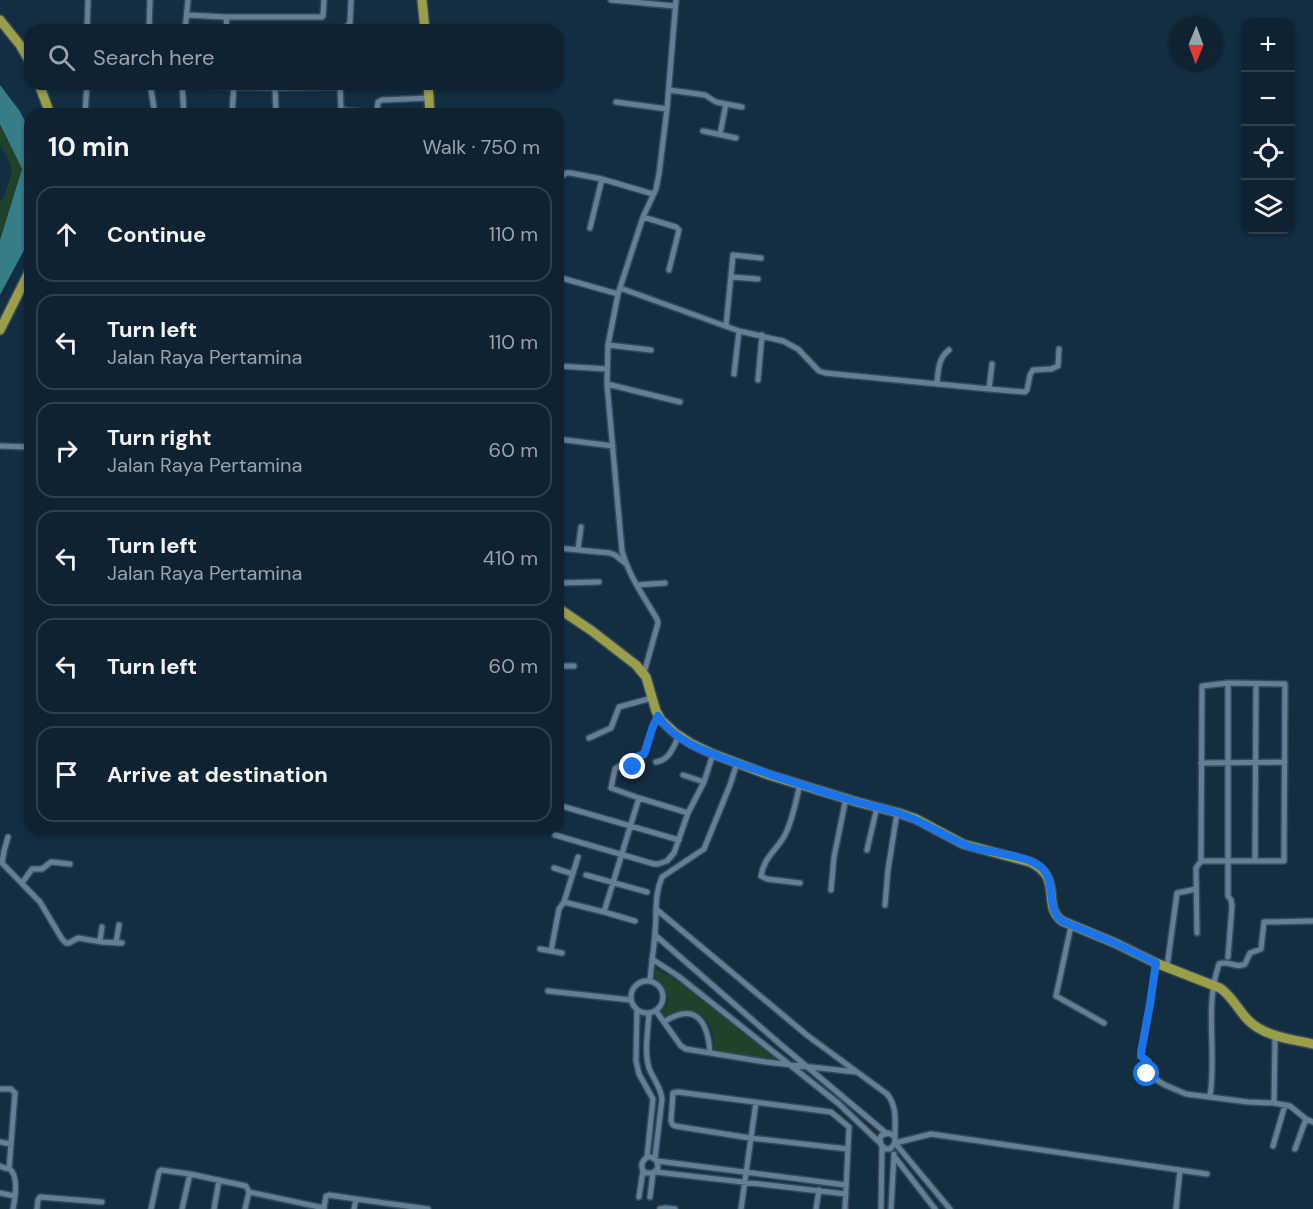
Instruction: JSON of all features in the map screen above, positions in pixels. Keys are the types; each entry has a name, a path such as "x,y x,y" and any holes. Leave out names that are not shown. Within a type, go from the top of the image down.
{"main road":[{"path":"422,0 424,24"},
{"path":"0,20 10,30 24,52"},
{"path":"41,90 48,108"},
{"path":"428,90 430,108"},
{"path":"0,330 24,282"},
{"path":"564,612 592,631 644,673 658,716 679,736 713,754 769,775 916,819 963,844 1030,862 1044,871 1048,878 1053,910 1056,917 1062,921 1156,963 1220,988 1255,1026 1275,1036 1313,1044"}],"street":[{"path":"87,24 88,0"},
{"path":"149,24 150,0"},
{"path":"186,24 188,0"},
{"path":"187,15 321,17 324,0"},
{"path":"349,24 351,0"},
{"path":"611,0 676,3 659,174 656,189 643,217 619,291 608,345 607,384 622,551 658,623 644,673"},
{"path":"226,17 227,24"},
{"path":"85,108 87,90"},
{"path":"151,90 154,108"},
{"path":"182,90 184,108"},
{"path":"232,108 234,90"},
{"path":"275,90 276,108"},
{"path":"340,90 341,108"},
{"path":"669,90 705,95 715,101 742,107"},
{"path":"377,108 378,102 382,100 429,98"},
{"path":"616,102 667,109"},
{"path":"720,134 726,104"},
{"path":"703,130 736,138"},
{"path":"564,174 571,173 602,179 653,194"},
{"path":"590,228 602,179"},
{"path":"643,217 676,227 679,230 669,270"},
{"path":"726,326 733,255 761,258"},
{"path":"731,277 758,279"},
{"path":"564,278 619,291 739,331 783,341 798,349 825,373 1025,392 1033,370 1051,369 1058,366 1059,349"},
{"path":"734,374 739,331"},
{"path":"758,380 762,335"},
{"path":"608,345 651,350"},
{"path":"937,384 941,359 949,350"},
{"path":"989,389 992,364"},
{"path":"564,366 607,369"},
{"path":"607,384 680,402"},
{"path":"564,440 613,446"},
{"path":"0,446 24,447"},
{"path":"578,549 581,527"},
{"path":"564,548 610,553 626,563"},
{"path":"564,583 600,582"},
{"path":"637,585 665,583"},
{"path":"564,666 574,666"},
{"path":"1228,683 1228,896 1232,906 1228,957"},
{"path":"1197,933 1196,868 1201,861 1202,686 1228,683 1285,684 1284,861 1201,861"},
{"path":"1255,861 1256,684"},
{"path":"589,738 611,728 619,707 652,698"},
{"path":"658,716 644,753 639,756 633,767 619,765 615,769 611,788 688,813"},
{"path":"656,762 668,757 679,736"},
{"path":"555,835 654,864 667,861 672,857 688,813 704,782 713,754"},
{"path":"1201,763 1285,762"},
{"path":"650,981 656,895 662,877 701,852 707,845 737,763"},
{"path":"682,775 704,782"},
{"path":"800,784 786,834 767,858 761,876 767,879 800,883"},
{"path":"603,912 639,798"},
{"path":"831,890 834,857 846,798"},
{"path":"564,807 679,840"},
{"path":"867,850 877,807"},
{"path":"885,905 897,813"},
{"path":"8,837 1,862 40,902 66,943 78,938 119,943 119,925"},
{"path":"551,951 559,909 564,902 578,857"},
{"path":"22,883 32,868 42,869 52,862 70,864"},
{"path":"554,868 573,874"},
{"path":"586,875 647,892"},
{"path":"1167,967 1177,893 1196,889"},
{"path":"564,902 635,921"},
{"path":"656,909 808,1036 892,1100 896,1112 891,1209"},
{"path":"1210,1096 1212,1083 1211,1002 1219,964 1224,962 1243,966 1250,953 1261,949 1264,922 1313,921"},
{"path":"1071,926 1056,996 1104,1023"},
{"path":"100,941 102,927"},
{"path":"655,935 886,1133 892,1134 894,1142 950,1209"},
{"path":"540,949 562,953"},
{"path":"652,959 678,976 839,1104 886,1149 894,1142 931,1134 1206,1174"},
{"path":"1156,963 1141,1053 1141,1056 1148,1062 1147,1074 1186,1094 1285,1105 1294,1108 1313,1122"},
{"path":"678,976 689,966"},
{"path":"637,1010 643,1013 652,1012 662,1004 663,994 658,985 644,981 638,983 631,993 631,1000 637,1010 636,1062 639,1074 653,1099 646,1157 642,1162 639,1197"},
{"path":"548,991 631,1000"},
{"path":"652,1012 664,1022 681,1046 686,1049 790,1065 857,1072"},
{"path":"650,1197 654,1172 658,1168 656,1160 662,1100 662,1091 647,1060 652,1012"},
{"path":"664,1022 677,1015 685,1014 698,1018 707,1030 710,1053"},
{"path":"1274,1103 1275,1036"},
{"path":"0,1089 11,1089 15,1093 9,1169 16,1187 14,1209"},
{"path":"845,1209 846,1194 849,1127 831,1112 673,1093 671,1121 673,1125 750,1138 848,1149"},
{"path":"741,1209 756,1102"},
{"path":"1273,1146 1285,1105"},
{"path":"1295,1149 1306,1119"},
{"path":"881,1209 881,1145 882,1135 886,1133"},
{"path":"0,1142 11,1144"},
{"path":"894,1156 935,1209"},
{"path":"646,1157 746,1173 846,1185"},
{"path":"0,1166 9,1169"},
{"path":"151,1209 162,1170 246,1186 249,1192 246,1209"},
{"path":"643,1170 649,1174 654,1172 846,1194"},
{"path":"1176,1209 1180,1170"},
{"path":"892,1178 906,1171"},
{"path":"182,1209 190,1174"},
{"path":"214,1209 219,1180"},
{"path":"816,1209 819,1190"},
{"path":"249,1192 324,1208 326,1196 329,1195 386,1207 428,1209"},
{"path":"0,1193 15,1196"},
{"path":"37,1209 40,1197 102,1202"},
{"path":"354,1209 356,1199"},
{"path":"660,1209 675,1209"}],"shaded area":[{"path":"0,85 24,119 24,250 0,295 0,240 22,169 0,124"},
{"path":"0,124 22,169 0,240 0,202 5,195 12,170 0,146"},
{"path":"654,968 675,979 777,1060 714,1050 711,1029 707,1021 694,1012 676,1012 665,1017 661,1012 667,1004 668,995 663,985 654,977"}],"route":[{"path":"633,767 639,756 645,752 658,716 675,733 713,754 769,775 900,813 963,844 1009,855 1038,866 1048,878 1056,917 1156,963 1141,1053 1141,1056 1148,1062 1147,1074"}]}
